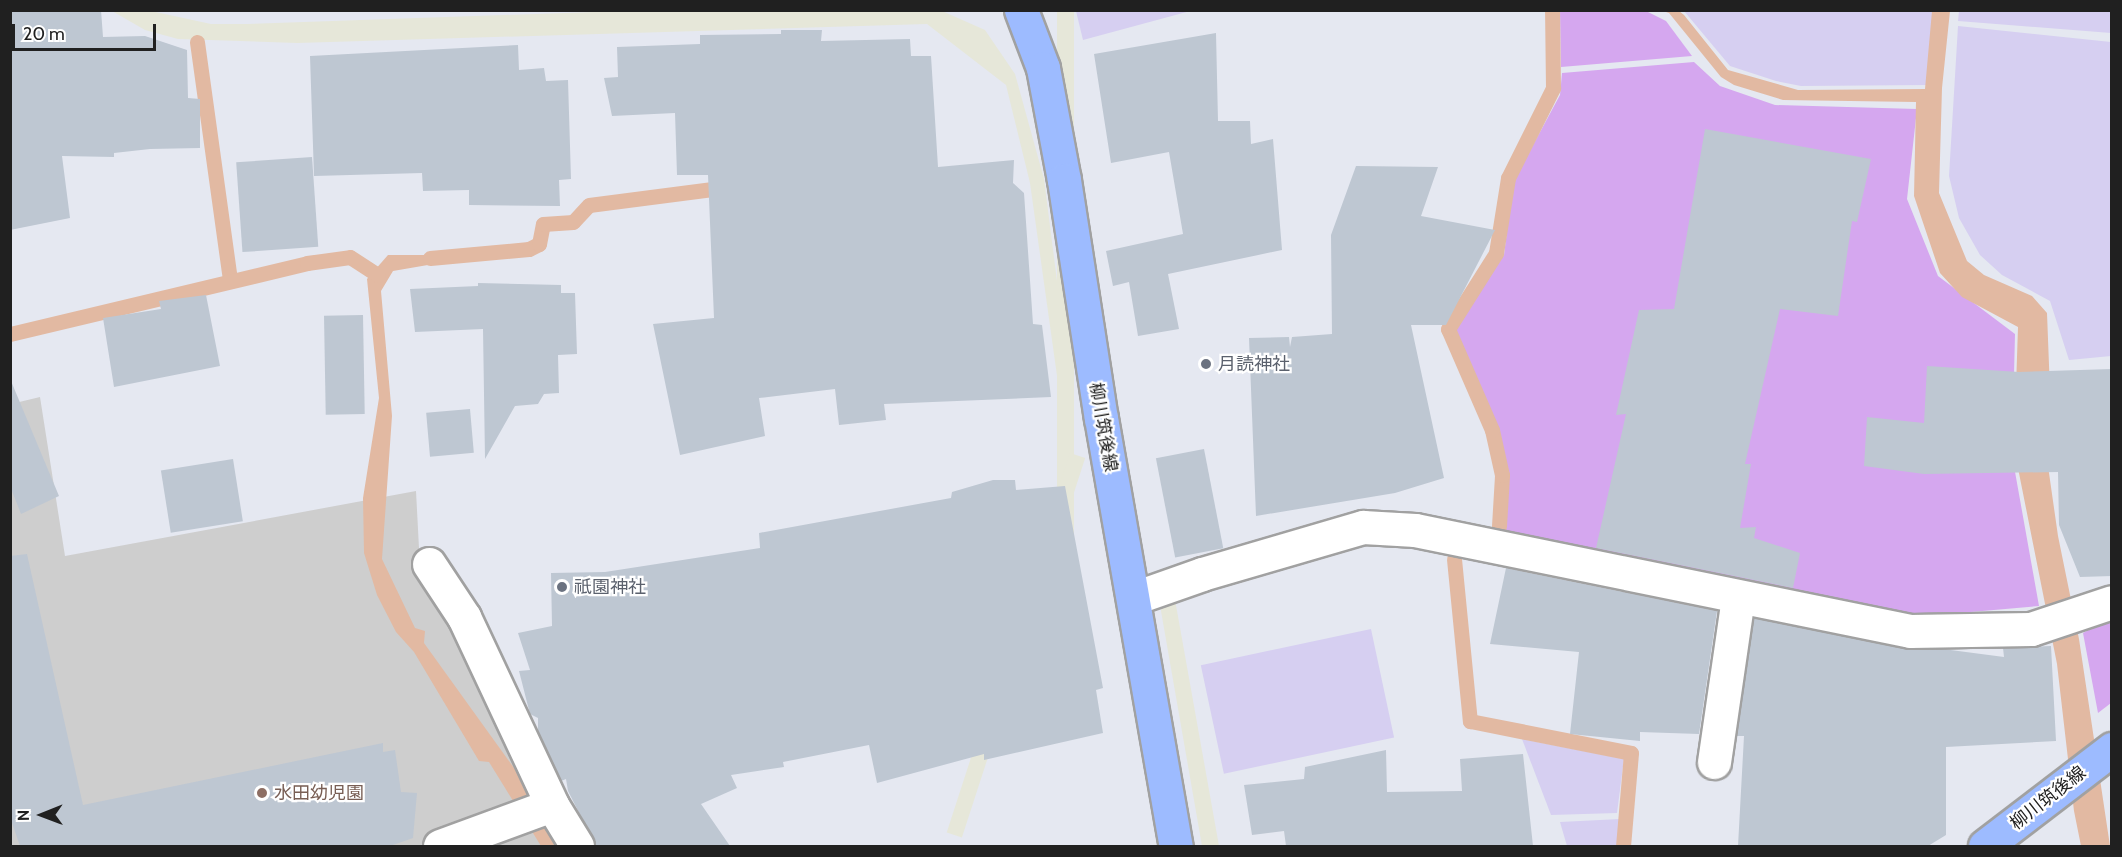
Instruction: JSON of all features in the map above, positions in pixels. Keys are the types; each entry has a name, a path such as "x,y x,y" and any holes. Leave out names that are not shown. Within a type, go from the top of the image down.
{"main road":[{"name":"柳川筑後線","path":"1021,10 1044,78 1176,846"},
{"name":"柳川筑後線","path":"1985,846 2106,753"}],"lane":[{"path":"1134,598 1202,574 1363,527 1415,530 1738,598 1910,631 2031,629 2112,602"},
{"path":"429,564 464,617 552,805 577,846"},
{"path":"1714,762 1738,598"},
{"path":"440,846 552,805"}],"shaded area":[{"path":"1076,10 1194,10 1083,40 1076,11"},
{"path":"112,11 151,11 211,24 247,24 621,11 942,11 985,30 1015,74 1044,179 1070,383 1067,389 1059,390 1030,183 1006,85 927,24 297,43 178,39 145,30"},
{"path":"1057,11 1074,11 1074,574 1057,574"},
{"path":"1560,11 1646,11 1666,21 1692,56 1561,67"},
{"path":"1663,11 1679,11 1684,15 1728,70 1798,90 1925,89 1932,11 1950,11 1942,88 1939,193 1967,261 1984,275 2032,296 2047,313 2050,391 2046,452 2058,536 2079,639 2110,846 2081,846 2074,811 2057,664 2014,448 2018,327 1962,297 1940,273 1914,196 1916,102 1783,100 1734,85 1721,77 1669,13"},
{"path":"1684,11 1936,11 1928,85 1801,86 1776,81 1730,66"},
{"path":"1959,11 2111,11 2111,33 1958,21"},
{"path":"1958,26 2111,42 2111,356 2069,360 2050,301 2002,275 1980,255 1959,218 1949,176"},
{"path":"1694,62 1720,86 1775,105 1917,109 1907,199 1938,276 2015,334 2012,455 2039,606 1925,616 1504,537 1508,488 1505,458 1491,414 1454,330 1504,255 1513,182 1560,95 1562,73"},
{"path":"388,255 450,255 451,261 393,271 381,291 392,416 382,559 415,628 425,631 424,643 527,786 561,846 541,846 489,762 479,761 414,652 396,632 377,595 364,553 363,498 379,398 367,279"},
{"path":"40,397 65,556 416,491 420,567 568,846 11,846 11,404"},
{"path":"1070,453 1085,458 962,837 947,832"},
{"path":"1174,594 1219,846 1202,846 1161,611 1161,603"},
{"path":"2111,618 2111,703 2098,713 2083,633"},
{"path":"1371,629 1394,738 1224,774 1201,665"},
{"path":"1522,739 1624,759 1617,813 1551,815"},
{"path":"1620,819 1618,846 1567,846 1560,822"}],"building":[{"path":"10,10 101,10 103,37 145,36 187,50 188,98 200,99 200,148 150,149 114,153 114,157 62,156 70,218 10,230"},
{"path":"781,30 822,30 821,41 910,39 911,56 931,56 938,167 1014,160 1013,183 1024,193 1033,324 1042,325 1051,397 884,404 886,420 839,425 835,389 759,398 765,436 680,455 653,324 714,318 708,175 677,175 675,113 612,116 604,78 618,77 617,47 700,44 700,35 781,34"},
{"path":"1216,33 1218,121 1250,121 1251,144 1273,139 1282,250 1168,274 1179,329 1138,336 1129,282 1113,286 1106,251 1183,234 1169,152 1111,163 1094,54"},
{"path":"518,45 519,70 544,68 546,81 568,80 571,179 559,180 560,206 469,205 469,190 423,191 422,173 314,176 310,56"},
{"path":"1705,129 1871,159 1857,222 1852,221 1838,316 1780,309 1745,464 1751,464 1740,528 1756,527 1754,538 1800,553 1793,588 1596,548 1626,414 1616,415 1639,310 1674,309"},
{"path":"312,157 318,247 242,252 236,162"},
{"path":"1356,166 1438,167 1421,216 1495,230 1446,325 1411,325 1444,478 1395,493 1256,516 1249,338 1289,337 1290,347 1292,337 1332,334 1331,235"},
{"path":"478,283 561,285 561,293 575,293 577,354 558,355 559,393 544,394 538,404 515,406 485,459 483,329 415,332 410,289 478,286"},
{"path":"206,295 220,366 114,387 103,318 161,309 159,301"},
{"path":"363,315 365,414 326,415 324,316"},
{"path":"1927,366 2019,372 2112,369 2112,576 2080,577 2059,525 2058,472 1924,474 1864,466 1867,417 1924,423"},
{"path":"11,381 59,496 21,514 10,486"},
{"path":"470,409 474,453 430,457 426,413"},
{"path":"1204,449 1223,548 1175,557 1156,458"},
{"path":"233,459 243,521 171,533 161,470"},
{"path":"993,480 1015,480 1016,490 1065,486 1103,688 1096,690 1103,733 984,760 984,754 877,783 869,745 783,762 784,767 731,775 737,788 701,804 730,846 596,846 568,791 566,779 561,781 538,732 538,718 530,714 519,671 530,670 518,633 552,626 551,573 605,572 760,548 759,533 951,498 952,492"},
{"path":"27,554 83,805 383,743 383,752 395,750 401,792 417,793 413,838 390,846 20,846 10,817 10,556"},
{"path":"1506,568 1717,611 1699,734 1640,732 1640,741 1570,734 1579,652 1490,644"},
{"path":"1754,618 1906,649 1943,649 2004,657 2003,648 2051,646 2056,741 1946,747 1946,835 1928,846 1738,846 1744,736 1737,736"},
{"path":"1386,750 1387,792 1462,791 1460,759 1523,754 1533,846 1286,846 1284,831 1252,835 1244,785 1304,779 1305,767"}],"waterway":[{"path":"1499,526 1502,475 1492,430 1448,329 1496,253 1508,178 1553,88 1552,10"},
{"path":"197,42 230,280"},
{"path":"430,258 529,249 539,244 543,224 573,222 589,205 728,187"},
{"path":"10,334 307,263 350,257 378,275"},
{"path":"1454,559 1470,721 1631,753 1623,846"}],"place":[{"name":"月読神社","path":"1206,364"},
{"name":"祇園神社","path":"562,587"},
{"name":"水田幼児園","path":"262,793"}]}
